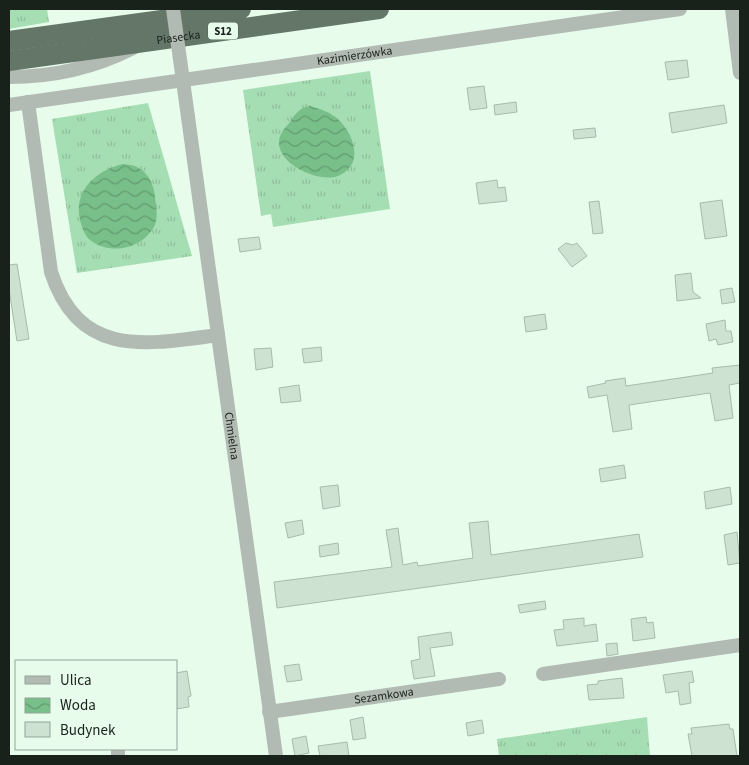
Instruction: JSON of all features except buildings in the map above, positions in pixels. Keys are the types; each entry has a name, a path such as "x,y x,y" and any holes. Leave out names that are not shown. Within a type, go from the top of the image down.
{"highway":[{"name":"Piasecka","path":"9,41 167,14 242,9"},
{"name":"Piasecka","path":"9,61 379,9"}],"street":[{"path":"167,14 190,9"},
{"name":"Kazimierzówka","path":"9,105 680,9"},
{"path":"732,9 740,73"},
{"name":"Chmielna","path":"167,14 188,117 276,756"},
{"path":"9,77 87,68 147,42"},
{"path":"28,102 51,272 58,294 74,316 98,333 115,340 135,343 218,335"},
{"path":"543,674 740,646"},
{"name":"Sezamkowa","path":"269,712 499,679"}],"green space":[{"path":"9,9 47,9 49,22 9,29"},
{"path":"370,71 390,209 273,227 271,214 261,216 243,90"},
{"path":"148,103 192,256 77,273 52,119"},
{"path":"647,717 650,756 499,756 497,739"}],"water":[{"path":"310,106 338,119 349,133 354,149 352,165 338,176 321,177 301,170 292,165 280,150 279,139 283,131 298,111"},
{"path":"123,164 139,168 152,183 157,213 156,220 150,233 143,240 126,248 107,248 90,240 82,228 79,209 80,199 89,183 96,176"}]}
